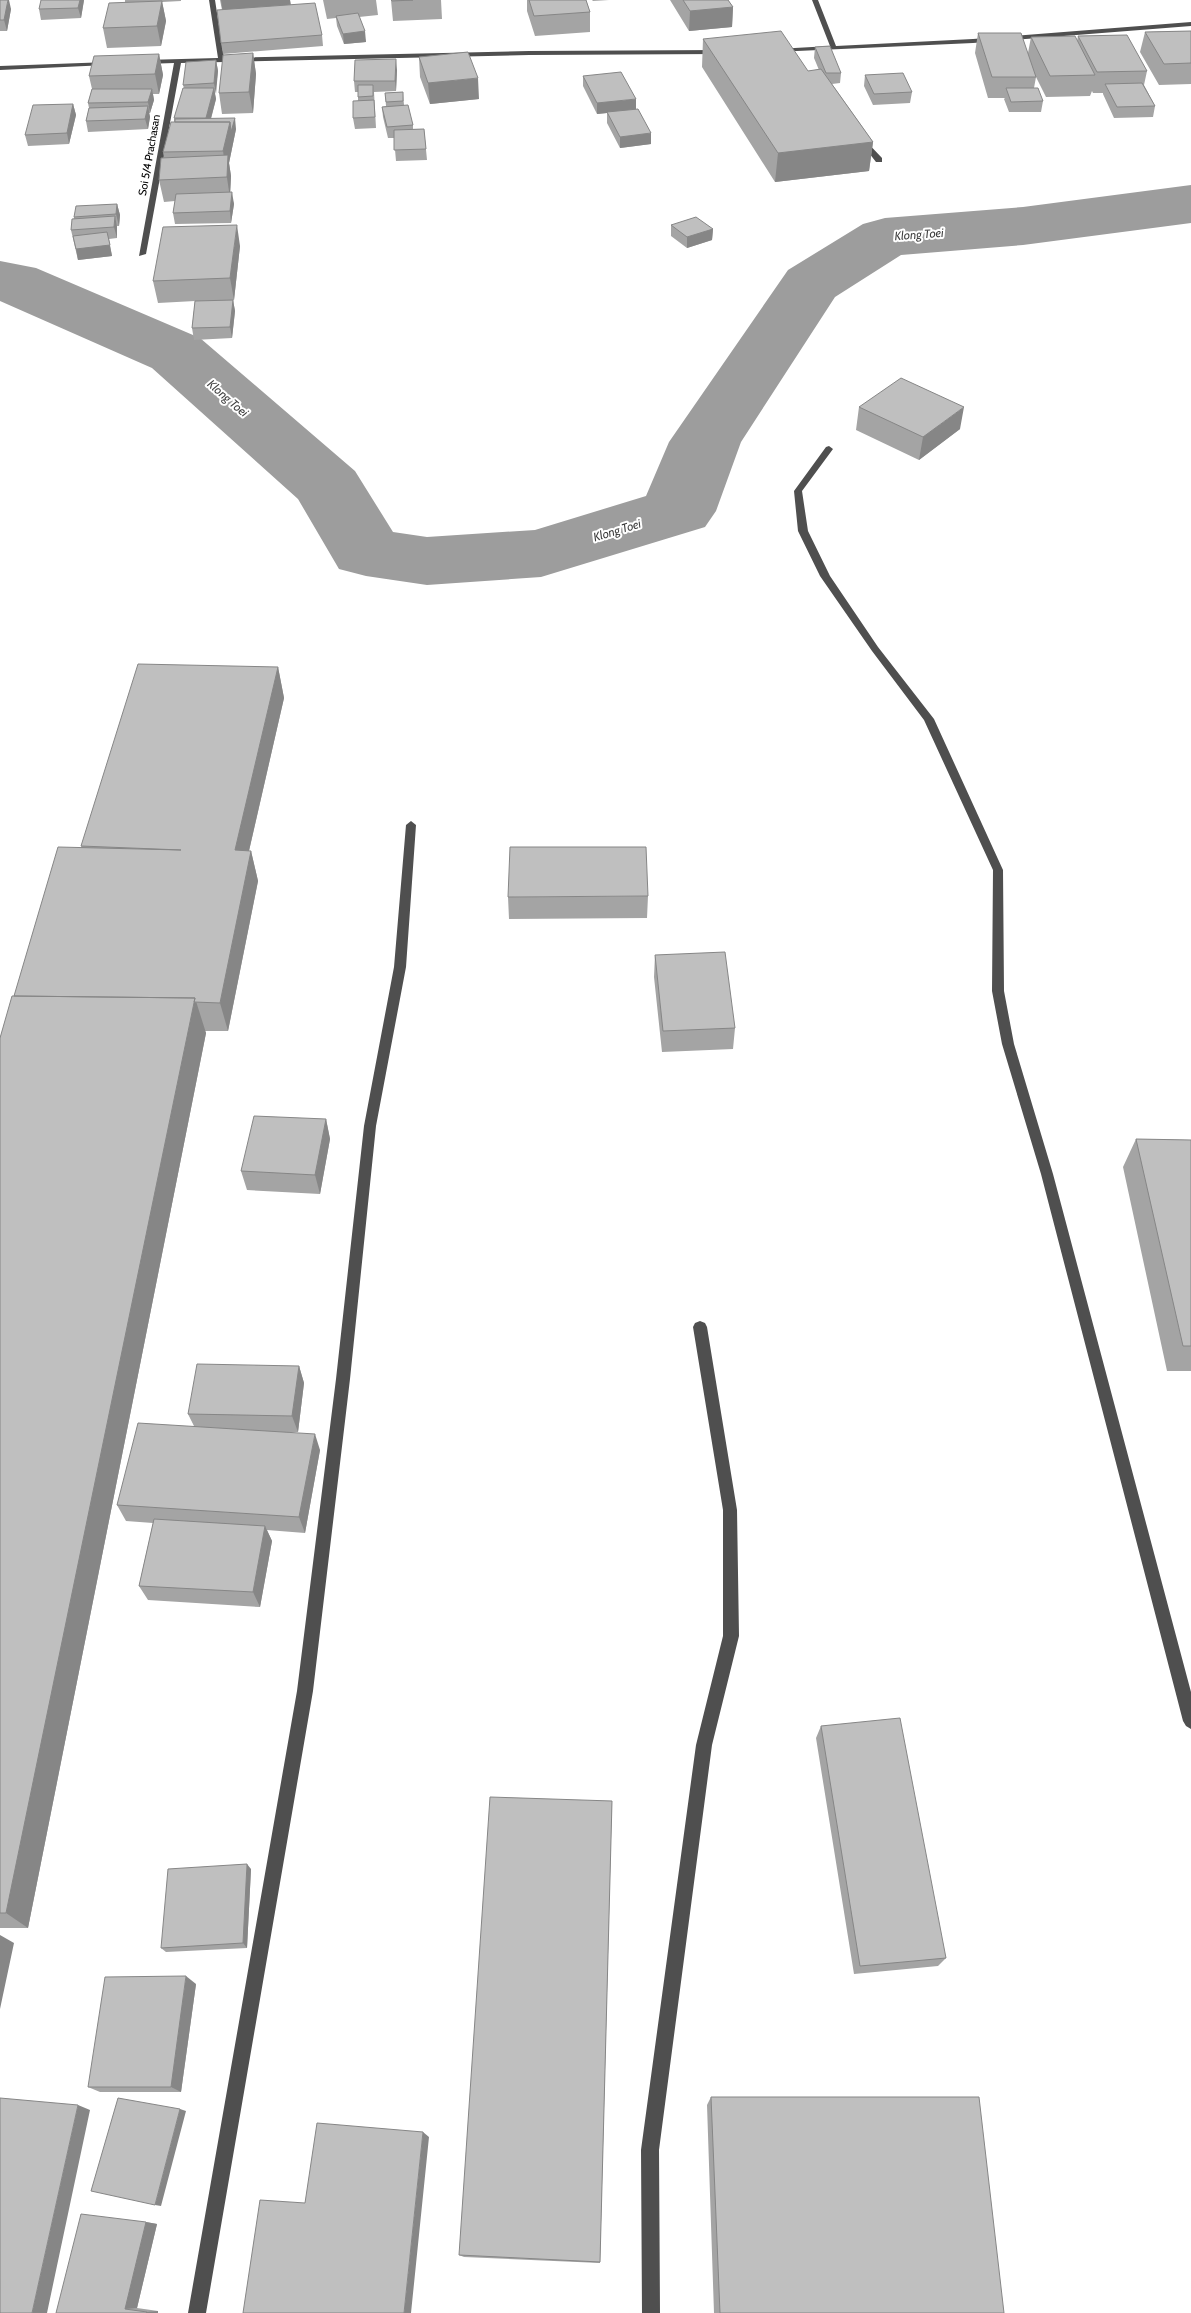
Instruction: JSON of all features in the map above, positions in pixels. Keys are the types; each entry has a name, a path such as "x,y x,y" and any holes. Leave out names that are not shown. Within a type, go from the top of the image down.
{"street":[{"path":"212,0 221,59"},
{"path":"814,0 834,48"},
{"path":"765,51 973,41 1191,24"},
{"path":"790,51 796,58"},
{"path":"138,62 529,53 726,52"},
{"name":"Soi 5/4 Prachasan","path":"142,254 178,60"},
{"path":"0,68 118,63"},
{"path":"855,131 879,160"},
{"path":"829,449 798,491 804,531 825,576 875,649 929,719 998,870 998,991 1008,1044 1050,1184 1191,1721"},
{"path":"197,2313 305,1691 343,1379 370,1126 400,967 411,825"},
{"path":"651,2313 650,2150 704,1745 731,1636 730,1510 700,1327"}],"building":[{"path":"0,0 8,0 4,20 0,20"},
{"path":"41,0 80,0 78,8 39,9"},
{"path":"529,0 586,0 590,12 534,16"},
{"path":"683,0 728,0 733,7 690,11"},
{"path":"162,1 157,26 103,28 109,3"},
{"path":"315,3 322,35 221,43 217,10"},
{"path":"358,13 365,31 343,34 336,16"},
{"path":"781,31 808,71 821,69 873,142 778,153 703,39"},
{"path":"1191,31 1191,63 1164,64 1145,32"},
{"path":"978,33 1021,33 1036,77 992,77"},
{"path":"1127,35 1147,71 1097,72 1078,36"},
{"path":"1075,36 1095,75 1050,76 1031,37"},
{"path":"830,46 841,73 826,73 815,47"},
{"path":"468,52 478,78 428,83 419,57"},
{"path":"253,53 249,92 219,93 223,55"},
{"path":"159,54 155,74 89,76 94,56"},
{"path":"396,59 395,81 354,81 355,60"},
{"path":"216,60 214,83 183,85 186,62"},
{"path":"621,72 636,99 597,103 583,76"},
{"path":"903,73 912,92 874,94 865,75"},
{"path":"1142,83 1155,106 1117,107 1105,84"},
{"path":"358,85 373,85 373,96 358,97"},
{"path":"183,88 214,88 206,118 174,118"},
{"path":"1006,88 1038,88 1043,101 1011,102"},
{"path":"92,89 152,89 148,102 88,103"},
{"path":"403,92 403,101 386,102 385,93"},
{"path":"374,100 375,117 353,118 353,101"},
{"path":"73,104 67,133 25,135 33,105"},
{"path":"408,105 413,125 387,127 382,107"},
{"path":"148,106 145,119 86,121 89,108"},
{"path":"638,109 651,133 620,137 607,112"},
{"path":"235,118 231,132 230,122 175,122 175,119"},
{"path":"171,122 230,122 223,151 163,152"},
{"path":"424,129 426,149 394,150 394,130"},
{"path":"228,155 227,177 159,180 161,158"},
{"path":"232,192 230,211 173,213 176,194"},
{"path":"117,204 116,214 74,217 76,206"},
{"path":"115,216 114,227 71,230 72,219"},
{"path":"696,217 713,229 687,237 671,225"},
{"path":"237,225 230,278 153,281 163,227"},
{"path":"107,232 110,245 76,249 73,236"},
{"path":"233,300 230,327 192,328 195,301"},
{"path":"901,378 964,407 923,437 859,407"},
{"path":"138,664 278,667 235,850 251,851 220,1003 194,1002 195,998 14,996 58,847 181,850 81,846"},
{"path":"510,847 646,847 648,896 508,897"},
{"path":"725,952 735,1028 663,1031 655,955"},
{"path":"12,996 195,998 6,1913 0,1913 0,1038"},
{"path":"254,1116 326,1119 315,1175 241,1171"},
{"path":"1136,1139 1191,1140 1191,1346 1183,1346"},
{"path":"197,1364 299,1366 292,1416 188,1414"},
{"path":"138,1423 315,1434 299,1517 117,1505"},
{"path":"154,1519 265,1526 253,1592 139,1586"},
{"path":"900,1718 946,1958 860,1966 821,1726"},
{"path":"490,1797 612,1801 600,2262 459,2255"},
{"path":"247,1864 243,1943 161,1948 168,1869"},
{"path":"186,1976 171,2087 88,2087 105,1977"},
{"path":"711,2097 979,2097 1004,2313 720,2313"},
{"path":"0,2098 78,2105 32,2313 0,2313"},
{"path":"118,2098 180,2109 155,2205 91,2191"},
{"path":"317,2123 423,2132 404,2313 243,2313 260,2200 305,2203"},
{"path":"81,2214 146,2222 125,2309 146,2313 56,2313"}],"waterway":[{"name":"Klong Toei","path":"0,281 13,282 176,353 329,487 366,552 427,561 541,553 678,511 705,442 811,284 885,237 1023,226 1191,204"}]}
